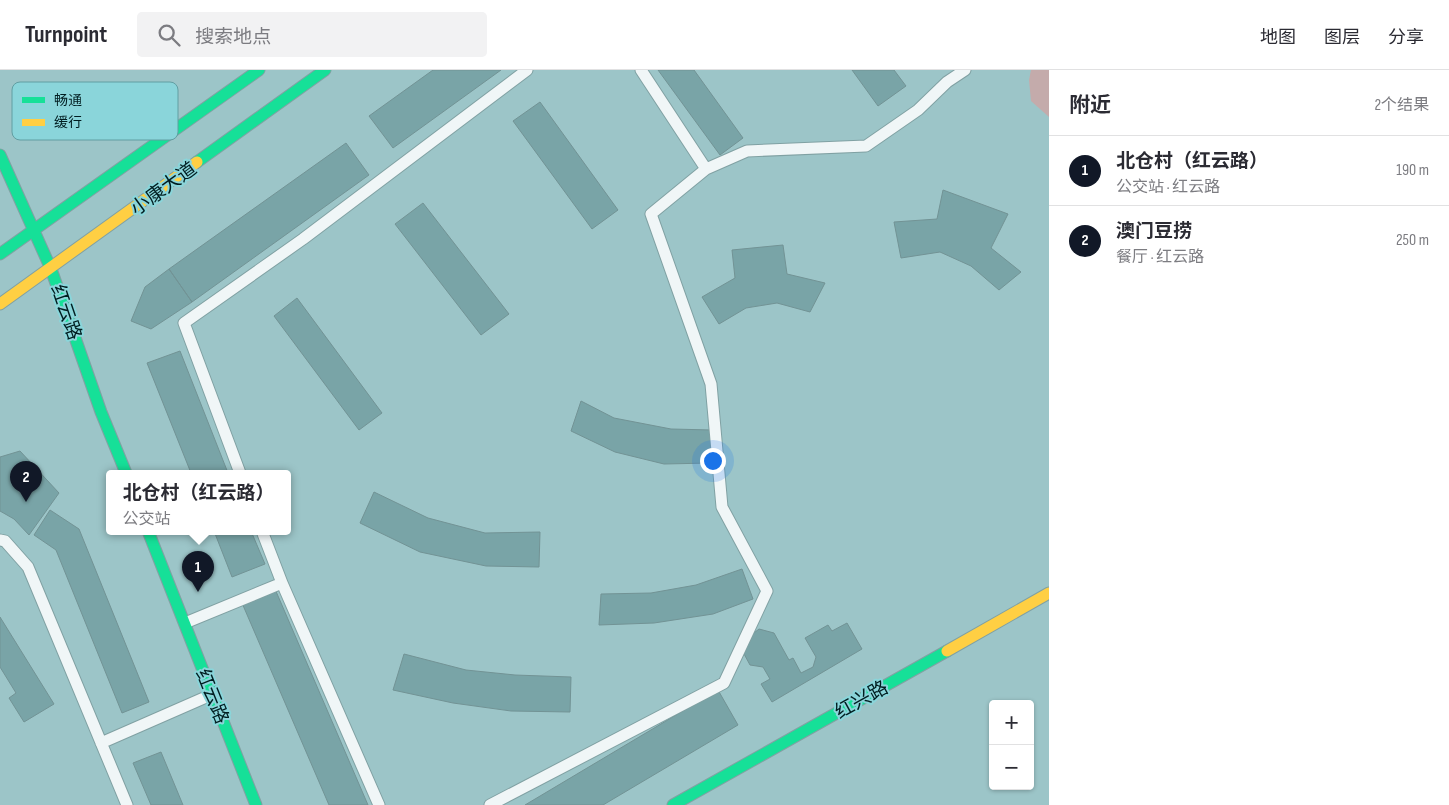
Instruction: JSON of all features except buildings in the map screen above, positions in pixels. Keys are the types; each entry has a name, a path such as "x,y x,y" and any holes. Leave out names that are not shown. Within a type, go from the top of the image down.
{"street":[{"name":"小康大道","path":"178,128 259,70"},
{"name":"小康大道","path":"0,304 325,70"},
{"name":"小康大道","path":"0,254 161,140"},
{"name":"红云路","path":"0,155 51,269 101,412 125,470"},
{"name":"红云路","path":"150,535 256,805"},
{"name":"红兴路","path":"673,805 1049,594"}],"lane":[{"path":"239,470 184,322 303,239 527,70"},
{"path":"641,70 706,169"},
{"path":"490,805 724,682 767,591 722,507 712,384 651,214 706,169 748,152 866,146 918,110 948,82 965,70"},
{"path":"264,535 282,583 379,805"},
{"path":"0,540 5,541 28,567 127,805"},
{"path":"185,623 282,583"},
{"path":"101,743 213,694"}],"shaded area":[{"path":"1031,70 1049,70 1049,117 1031,101 1029,80"}],"traffic: fast":[{"path":"178,128 259,70"},
{"path":"197,162 325,70"},
{"path":"0,254 160,140"},
{"path":"0,155 51,269 101,412 125,470"},
{"path":"150,535 256,805"},
{"path":"673,805 947,651"}],"traffic: slow":[{"path":"0,304 197,162"},
{"path":"947,651 1049,593"}],"place":[{"name":"澳门豆捞","path":"26,502"},
{"name":"北仓村（红云路）","path":"198,592"}]}
